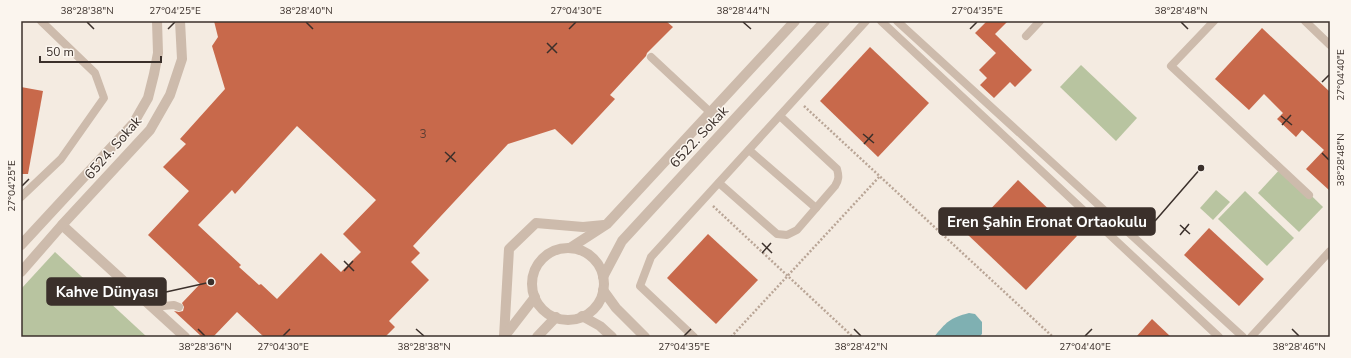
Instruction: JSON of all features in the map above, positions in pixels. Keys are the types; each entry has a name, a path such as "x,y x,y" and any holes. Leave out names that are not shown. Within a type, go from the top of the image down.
{"street":[{"name":"6524. Sokak","path":"21,246 133,124 148,98 154,74 158,53 157,21"},
{"name":"6524. Sokak","path":"21,272 62,225 150,130 170,95 182,59 180,21"},
{"name":"6522. Sokak","path":"570,248 606,224 795,21"},
{"name":"6522. Sokak","path":"603,277 622,241 825,21"},
{"path":"504,337 509,249 536,223 583,227 606,224"},
{"path":"62,225 185,337"},
{"path":"570,248 588,254 595,260 603,277 603,290 599,301 592,310 582,316 569,319 556,317 547,313 540,306 532,287 536,267 550,252 560,249 570,248"},
{"path":"603,290 616,308 645,337"},
{"path":"504,337 535,297"},
{"path":"582,316 600,326 612,337"},
{"path":"537,337 556,317"}],"lane":[{"path":"21,197 61,159 104,98 95,73 41,21"},
{"path":"694,337 640,286 651,257 866,21"},
{"path":"881,21 1219,337"},
{"path":"898,21 1243,337"},
{"path":"1026,36 1040,21"},
{"path":"1214,21 1172,66 1309,195"},
{"path":"1305,21 1330,45"},
{"path":"651,56 710,112"},
{"path":"719,183 777,234 792,234 797,230 838,182 838,173 837,169 780,116"},
{"path":"749,150 816,208"},
{"path":"1251,337 1330,251"},
{"path":"152,308 174,305 179,307"}],"path":[{"path":"796,98 1053,337"},
{"path":"731,337 880,176"},
{"path":"705,198 853,337"}],"green space":[{"path":"1081,65 1137,118 1116,141 1060,87"},
{"path":"1282,167 1323,207 1299,232 1258,193"},
{"path":"1216,190 1230,202 1213,220 1200,208"},
{"path":"1245,191 1294,238 1267,266 1218,219"},
{"path":"55,252 147,337 21,337 21,289"}],"water":[{"path":"969,313 975,314 982,322 982,334 979,337 934,337 949,321"}],"building":[{"path":"214,21 666,21 673,27 647,53 646,56 610,95 615,99 572,145 555,129 508,144 413,246 420,253 411,262 429,280 389,321 395,327 385,337 264,337 237,312 213,337 202,337 174,311 183,311 184,307 182,303 200,284 148,235 189,191 163,167 186,144 180,139 225,89 212,46 218,37","holes":["297,126 376,200 343,234 361,252 341,272 321,253 277,299 239,267 241,265 198,225 232,190 235,194"]},
{"path":"987,21 1008,21 995,34 1032,70 1015,87 1010,82 994,98 980,85 987,78 979,70 996,53 975,33"},
{"path":"1262,28 1330,92 1330,191 1306,169 1324,150 1302,130 1296,137 1277,119 1283,113 1264,94 1249,110 1215,79"},
{"path":"870,47 929,103 878,157 820,101"},
{"path":"21,87 43,91 28,174 21,174"},
{"path":"1018,180 1077,236 1026,290 967,234"},
{"path":"1209,228 1264,279 1239,306 1184,255"},
{"path":"708,234 758,280 716,324 667,278"},
{"path":"1152,319 1171,337 1136,337"}],"place":[{"name":"Eren Şahin Eronat Ortaokulu","path":"1201,168"},
{"name":"Kahve Dünyası","path":"211,282"}]}
